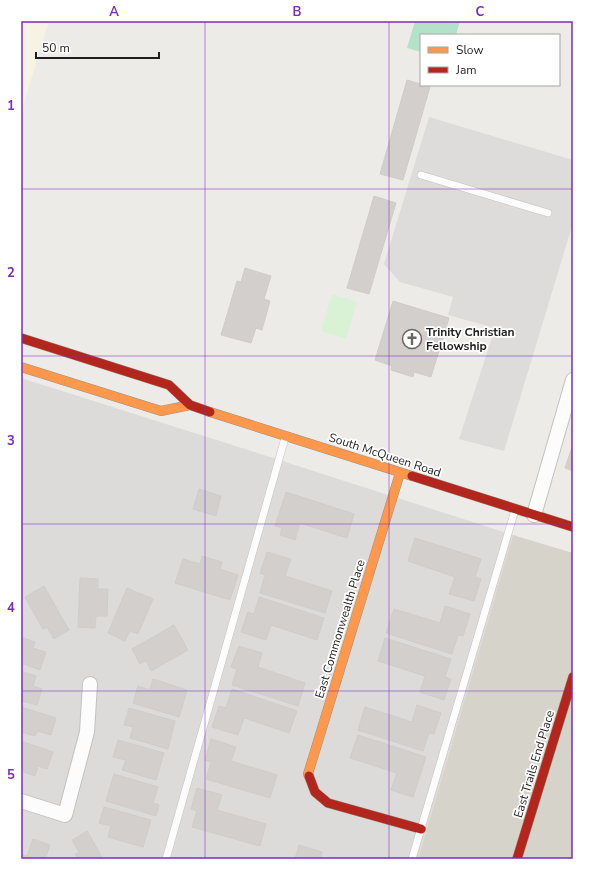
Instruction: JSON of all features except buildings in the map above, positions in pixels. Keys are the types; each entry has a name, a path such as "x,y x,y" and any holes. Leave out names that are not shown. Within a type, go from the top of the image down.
{"main road":[{"name":"South McQueen Road","path":"21,338 169,385 190,405 573,527"},
{"name":"South McQueen Road","path":"21,367 161,411 190,405"},
{"name":"East Commonwealth Place","path":"400,473 308,774 315,792 328,803 421,829"},
{"name":"East Trails End Place","path":"517,859 573,677"}],"street":[{"path":"534,515 573,380"},
{"path":"21,801 65,815 87,732 90,684"}],"lane":[{"path":"421,175 548,213"},
{"path":"166,859 286,436"},
{"path":"412,859 516,509"}],"shaded area":[{"path":"21,21 49,21 21,112"},
{"path":"429,117 573,160 573,223 504,451 459,439 495,328 448,315 453,297 400,282 384,264"},
{"path":"21,378 513,535 418,859 21,859"},
{"path":"513,535 573,553 573,859 418,859"}],"green space":[{"path":"415,21 460,21 456,34 420,34 420,52 407,48"},
{"path":"332,294 357,302 346,339 321,331"}],"traffic: slow":[{"path":"21,367 161,411 190,405"},
{"path":"210,412 412,476"},
{"path":"309,776 308,774 400,473"}],"traffic: jam":[{"path":"21,338 169,385 190,405 210,412"},
{"path":"412,476 573,527"},
{"path":"517,859 573,677"},
{"path":"309,776 315,792 328,803 421,829"}],"place":[{"name":"Trinity Christian Fellowship","path":"412,339"}]}
